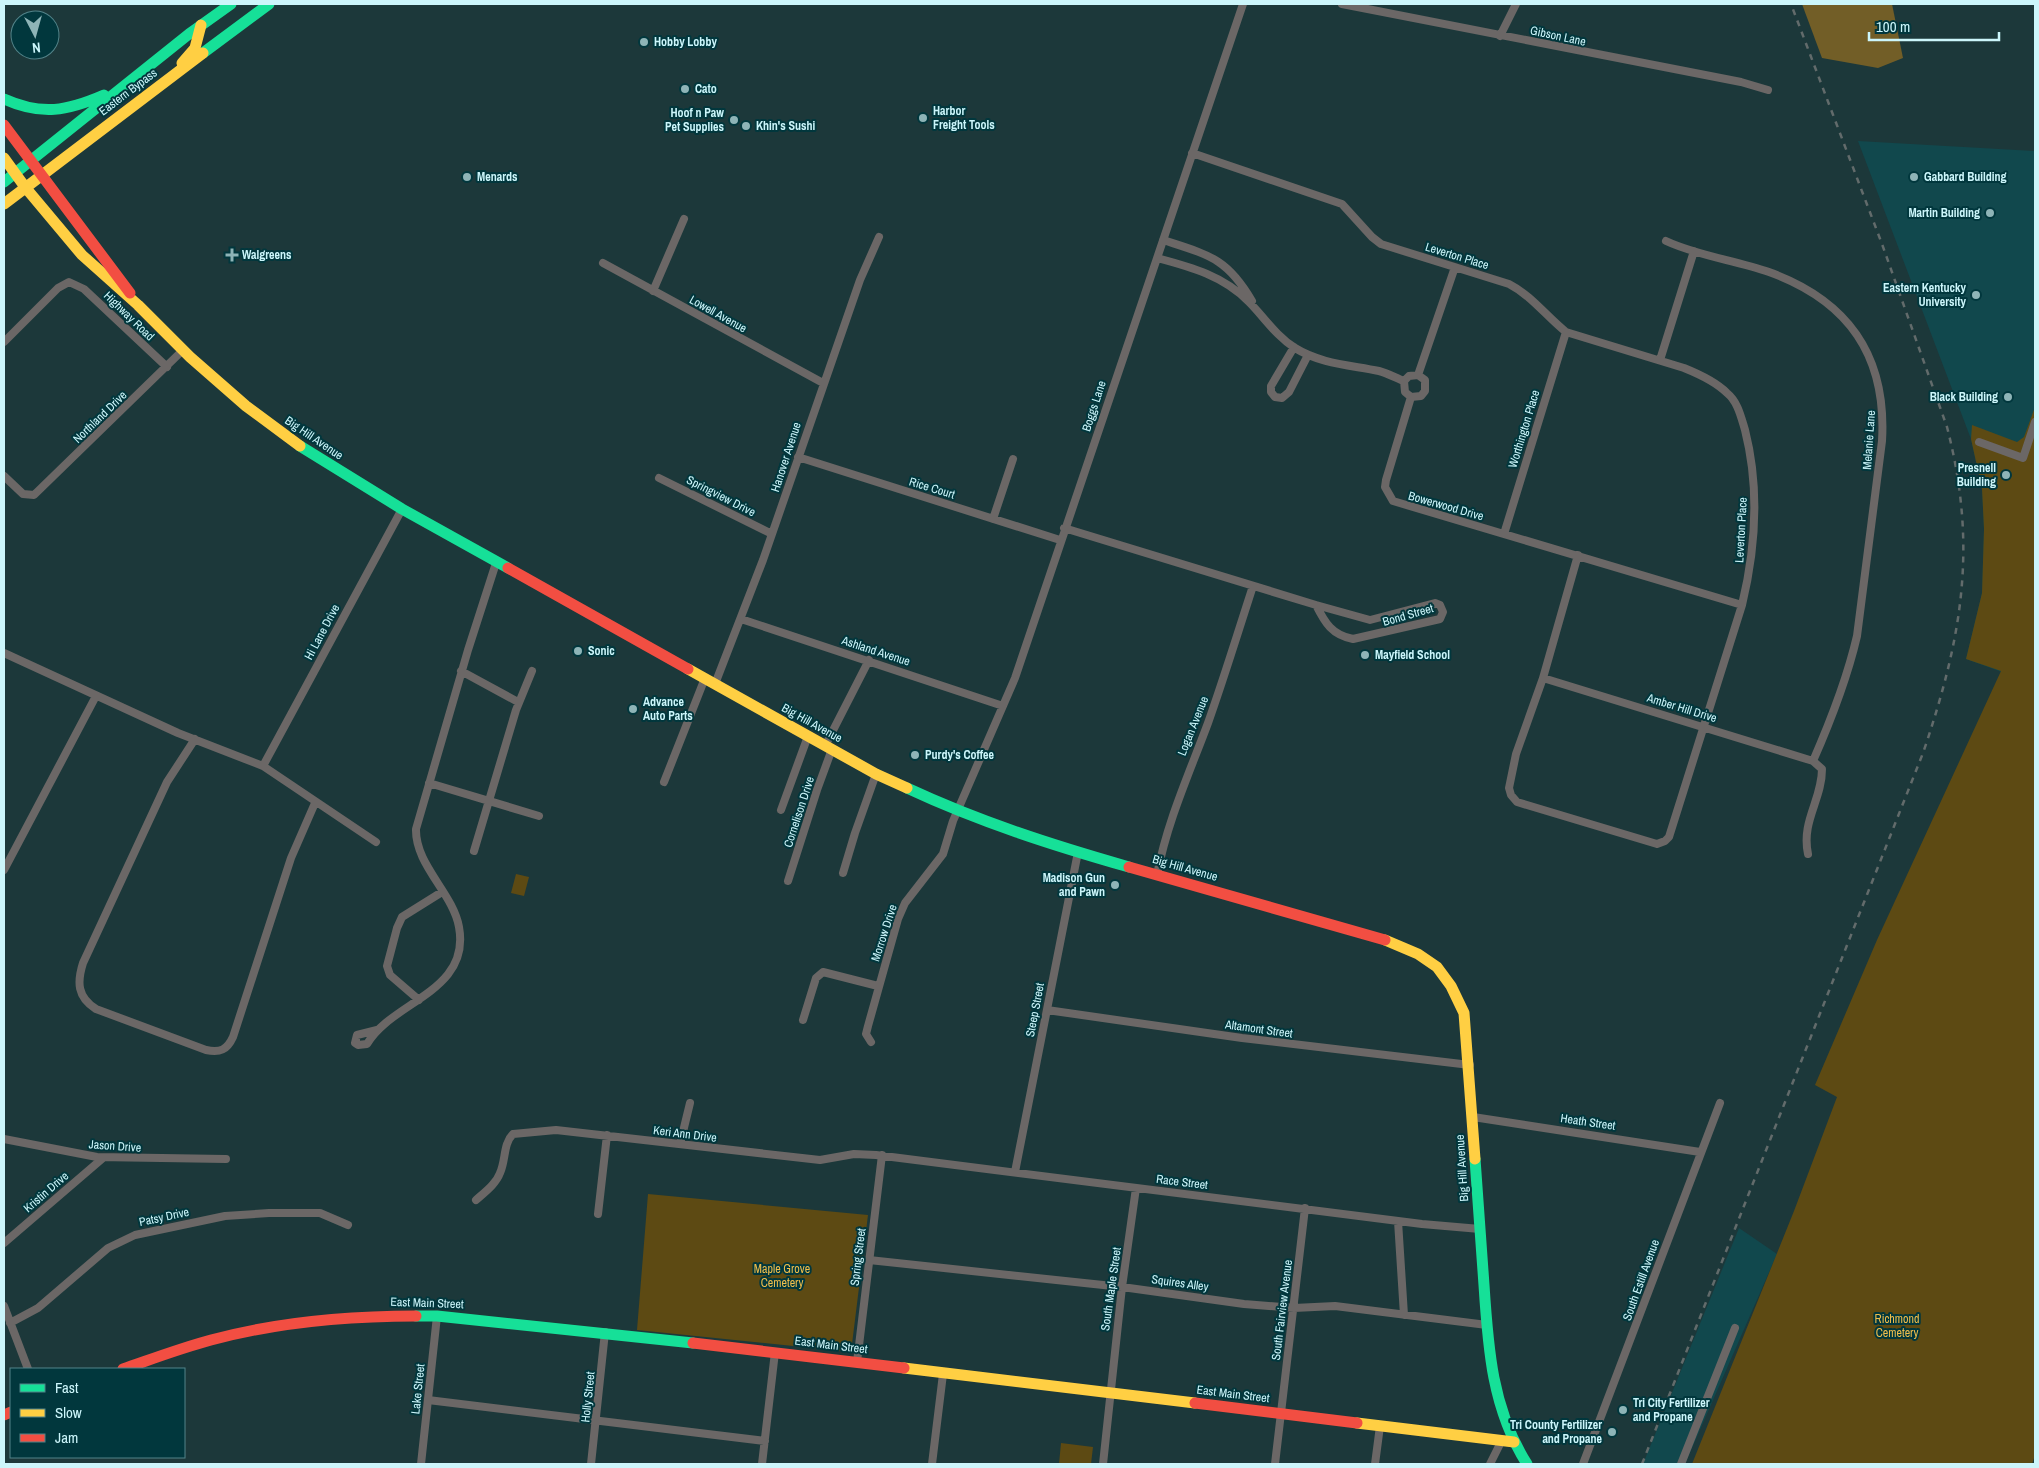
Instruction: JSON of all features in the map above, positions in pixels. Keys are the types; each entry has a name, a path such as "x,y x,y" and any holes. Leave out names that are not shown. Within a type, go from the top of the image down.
{"main road":[{"name":"Eastern Bypass","path":"4,182 120,88 231,4"},
{"name":"Eastern Bypass","path":"4,204 269,4"},
{"path":"149,94 189,56 198,41 201,25"},
{"path":"4,99 35,110 62,110 77,107 120,88"},
{"name":"Big Hill Avenue","path":"4,125 114,269 138,305"},
{"name":"Big Hill Avenue","path":"4,158 25,188 82,255 246,406 293,441 402,509 496,563 876,774 958,812 994,826 1078,852 1390,942 1414,950 1429,960 1450,981 1464,1014 1470,1065 1480,1229 1493,1382 1499,1405 1514,1442"},
{"name":"East Main Street","path":"126,1368 210,1340 282,1325 361,1316 437,1316 605,1332 1514,1442"},
{"path":"1514,1442 1527,1464"}],"street":[{"name":"Boggs Lane","path":"958,812 1018,668 1243,4"},
{"name":"Gibson Lane","path":"1342,4 1741,82 1768,90"},
{"path":"1500,36 1516,4"},
{"name":"Leverton Place","path":"1192,153 1342,204 1372,237 1381,244 1509,284 1524,291 1551,320 1566,332 1660,360 1702,376 1728,393 1740,412 1754,479 1755,524 1750,571 1742,605 1670,836 1665,841 1657,844 1517,802 1510,795 1516,754 1543,678 1578,555"},
{"path":"653,291 684,219"},
{"name":"Hanover Avenue","path":"715,684 772,534 823,383 868,261 879,237"},
{"path":"1163,240 1201,253 1223,264 1236,276 1255,308"},
{"name":"Melanie Lane","path":"1666,242 1682,249 1694,250 1767,272 1804,286 1824,300 1864,344 1881,394 1884,415 1882,441 1856,636 1850,664 1834,711 1813,760"},
{"path":"1660,360 1694,250"},
{"path":"1157,258 1196,269 1222,280 1255,308 1294,347 1308,355 1326,362 1381,372 1404,381"},
{"name":"Lowell Avenue","path":"603,264 823,383"},
{"path":"1418,375 1455,267"},
{"name":"Highway Road","path":"4,342 63,283 74,283 84,290 167,367"},
{"name":"Worthington Place","path":"1504,534 1566,332"},
{"path":"1294,347 1271,386 1271,392 1275,397 1282,398 1288,392 1308,355"},
{"name":"Northland Drive","path":"4,476 18,490 29,496 39,492 183,350"},
{"path":"1418,375 1425,380 1425,391 1420,396 1411,397 1405,392 1404,381 1409,376 1418,375"},
{"name":"Bowerwood Drive","path":"1411,397 1386,480 1385,487 1393,501 1742,605"},
{"path":"1979,442 2023,458 2035,422"},
{"name":"Rice Court","path":"798,457 1060,540"},
{"path":"993,519 1013,459"},
{"name":"Springview Drive","path":"659,478 772,534"},
{"name":"Hi Lane Drive","path":"263,766 402,509"},
{"name":"Bond Street","path":"1064,528 1370,620 1434,603 1440,605 1443,612 1440,619 1353,639 1332,630 1316,605"},
{"path":"377,1030 442,982 454,965 459,946 457,920 416,838 418,821 496,563"},
{"name":"Logan Avenue","path":"1157,875 1168,829 1191,762 1210,717 1253,586"},
{"name":"Ashland Avenue","path":"741,619 870,660 1003,706"},
{"path":"4,653 96,696 263,766 376,842"},
{"name":"Cornelison Drive","path":"788,881 829,747 870,660"},
{"path":"462,671 518,702"},
{"path":"474,851 518,702 532,671"},
{"path":"664,782 705,678"},
{"name":"Amber Hill Drive","path":"1543,678 1813,760"},
{"path":"4,870 96,696"},
{"path":"782,810 808,736"},
{"path":"196,739 167,782 78,979 85,1000 96,1009 206,1050 218,1052 226,1048 233,1037 291,858 316,803"},
{"path":"1808,854 1805,839 1808,821 1822,780 1822,770 1813,760"},
{"path":"843,873 876,774"},
{"path":"429,784 539,816"},
{"name":"Morrow Drive","path":"871,1042 868,1038 867,1030 878,986 902,908 940,859 958,812"},
{"name":"Steep Street","path":"1015,1172 1078,852"},
{"path":"419,1000 390,975 387,962 402,916 442,892"},
{"path":"802,1020 816,978 823,972 878,986"},
{"name":"Altamont Street","path":"1046,1010 1242,1038 1470,1065"},
{"path":"680,1144 690,1103"},
{"name":"South Estill Avenue","path":"1583,1464 1720,1103"},
{"name":"Heath Street","path":"1473,1117 1700,1152"},
{"name":"Keri Ann Drive","path":"476,1200 496,1180 509,1138 520,1132 556,1130 820,1160 854,1154 882,1156"},
{"path":"598,1214 607,1135"},
{"name":"Jason Drive","path":"4,1139 103,1158 226,1159"},
{"name":"Race Street","path":"882,1156 1398,1221 1480,1229"},
{"name":"Spring Street","path":"857,1362 882,1156"},
{"name":"Kristin Drive","path":"4,1243 103,1158"},
{"name":"South Maple Street","path":"1103,1464 1122,1287 1136,1188"},
{"name":"South Fairview Avenue","path":"1275,1464 1306,1208"},
{"name":"Patsy Drive","path":"10,1323 38,1308 116,1242 135,1235 225,1216 269,1213 320,1213 348,1225"},
{"path":"1398,1221 1404,1315"},
{"name":"Squires Alley","path":"869,1260 1122,1287 1244,1304 1294,1308 1335,1306 1487,1325"},
{"path":"4,1306 28,1368"},
{"name":"Lake Street","path":"420,1464 437,1316"},
{"path":"1681,1464 1734,1328"},
{"name":"Holly Street","path":"591,1464 605,1332"},
{"path":"762,1464 775,1352"},
{"path":"932,1464 943,1374"},
{"path":"428,1400 765,1441"},
{"path":"1375,1464 1380,1426"},
{"path":"1490,1464 1502,1440"}],"shaded area":[{"path":"1802,4 1892,4 1903,58 1878,68 1822,58"},
{"name":"Eastern Kentucky University","path":"1858,141 2035,151 2035,684 1966,659 1982,593 1984,529 1982,489 1971,439"},
{"path":"1739,1228 1777,1254 1685,1464 1643,1464"}],"green space":[{"name":"Richmond Cemetery","path":"2035,407 2035,1455 2032,1464 1692,1464 1794,1211 1837,1097 1815,1085 1877,940 2001,671 1966,659 1982,593 1984,529 1982,489 1971,439 1972,425 2017,442 2024,437"},
{"path":"516,874 529,877 524,896 511,893"},
{"name":"Maple Grove Cemetery","path":"648,1194 868,1215 851,1352 637,1330"},
{"path":"1061,1443 1093,1447 1091,1464 1059,1464"}],"railway":[{"path":"1642,1464 1923,753 1948,670 1961,592 1963,553 1962,512 1947,427 1882,244 1791,4"}],"traffic: fast":[{"path":"4,182 189,34 231,4"},
{"path":"203,53 269,4"},
{"path":"4,99 30,108 54,109 78,105 104,95"},
{"path":"300,446 402,509 508,568"},
{"path":"907,788 962,812 1016,832 1129,867"},
{"path":"1475,1159 1490,1355 1499,1400 1506,1422 1527,1464"},
{"path":"416,1316 437,1316 693,1343"}],"traffic: slow":[{"path":"182,63 195,48 201,25"},
{"path":"4,204 203,53"},
{"path":"4,158 25,187 82,255 138,305 190,357 246,406 300,446"},
{"path":"688,669 876,774 907,788"},
{"path":"1385,940 1418,954 1437,967 1451,986 1464,1013 1475,1159"},
{"path":"904,1368 1195,1403"},
{"path":"1357,1423 1514,1442"}],"traffic: jam":[{"path":"4,125 130,293"},
{"path":"508,568 688,669"},
{"path":"1129,867 1385,940"},
{"path":"126,1368 200,1343 287,1324 364,1317 416,1316"},
{"path":"693,1343 904,1368"},
{"path":"1195,1403 1357,1423"},
{"path":"4,1415 10,1412"}],"place":[{"name":"Hobby Lobby","path":"644,42"},
{"name":"Cato","path":"685,89"},
{"name":"Harbor Freight Tools","path":"923,118"},
{"name":"Hoof n Paw Pet Supplies","path":"734,120"},
{"name":"Khin's Sushi","path":"746,126"},
{"name":"Menards","path":"467,177"},
{"name":"Gabbard Building","path":"1914,177"},
{"name":"Martin Building","path":"1990,213"},
{"name":"Walgreens","path":"232,255"},
{"name":"Eastern Kentucky University","path":"1976,295"},
{"name":"Black Building","path":"2008,397"},
{"name":"Presnell Building","path":"2006,475"},
{"name":"Sonic","path":"578,651"},
{"name":"Mayfield School","path":"1365,655"},
{"name":"Advance Auto Parts","path":"633,709"},
{"name":"Purdy's Coffee","path":"915,755"},
{"name":"Madison Gun and Pawn","path":"1115,885"},
{"name":"Tri City Fertilizer and Propane","path":"1623,1410"},
{"name":"Tri County Fertilizer and Propane","path":"1612,1432"}]}
